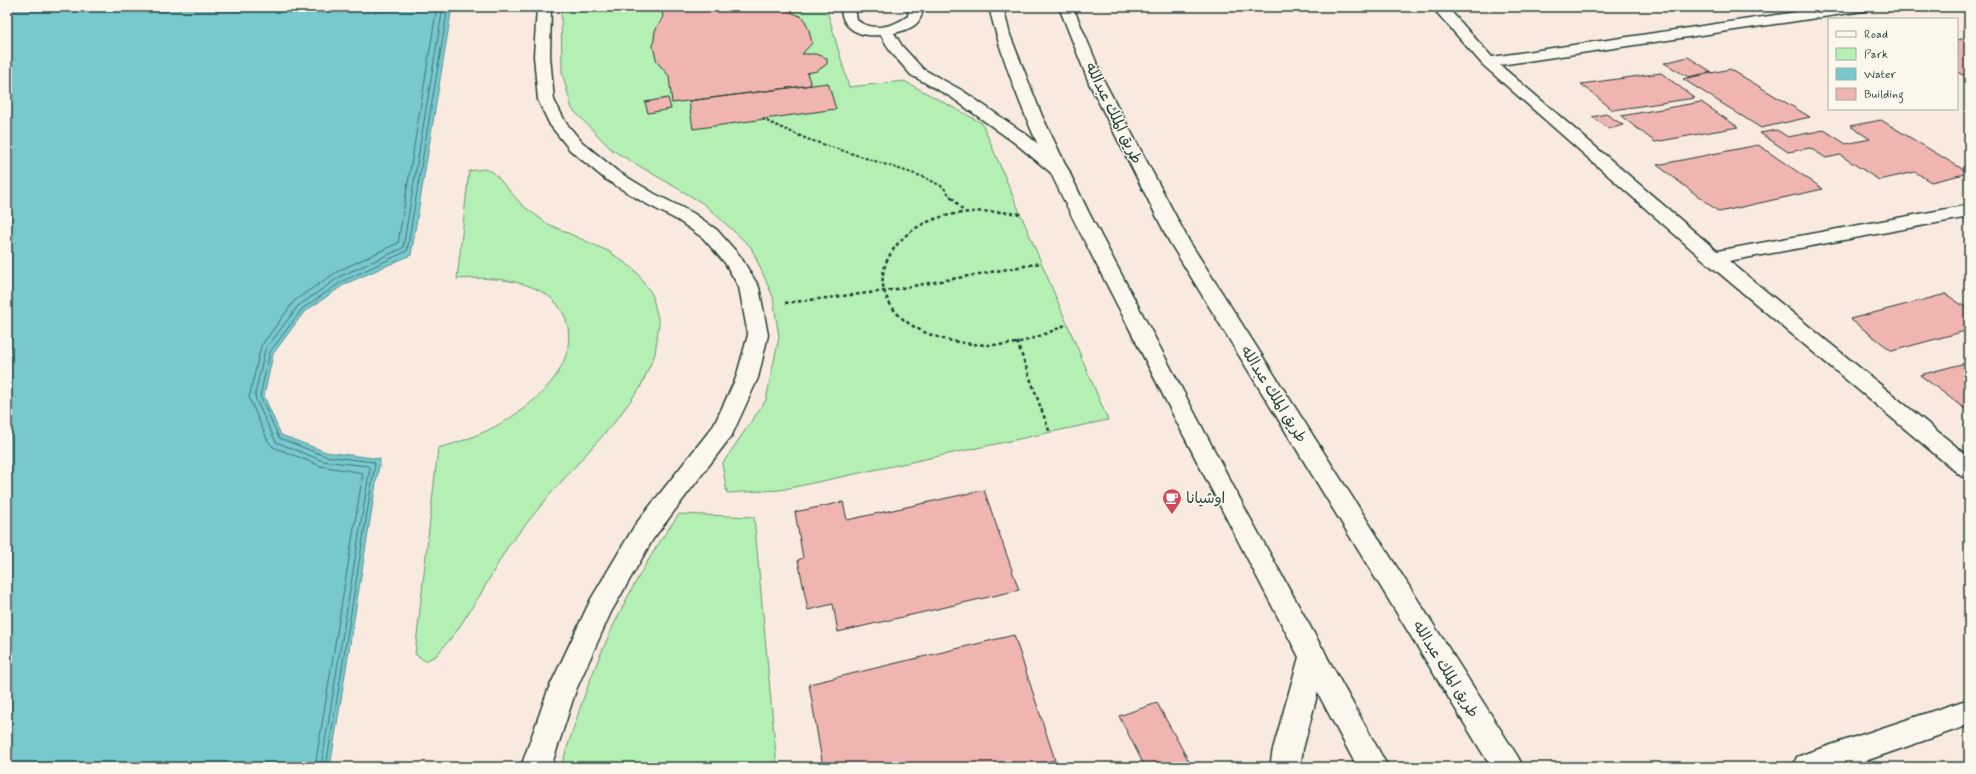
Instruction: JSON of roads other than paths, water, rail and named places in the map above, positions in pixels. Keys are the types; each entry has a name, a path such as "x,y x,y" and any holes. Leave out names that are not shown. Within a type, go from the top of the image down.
{"street":[{"path":"536,767 562,690 600,607 644,532 724,429 747,378 758,335 749,287 734,260 710,234 686,217 649,198 611,175 576,146 558,125 546,100 542,56 544,7"},
{"path":"848,7 848,17 852,23 860,28 872,31 886,31 909,24 916,18 916,7"},
{"path":"996,7 1003,36 1034,116 1080,212 1240,523 1372,767"},
{"name":"طريق الملك عبدالله","path":"1066,7 1097,83 1179,241 1508,767"},
{"path":"1439,7 1488,62 1713,258 1969,470"},
{"path":"1749,7 1766,20"},
{"path":"1488,62 1766,20 1863,7"},
{"path":"886,31 895,48 917,72 957,94 1021,138 1061,172"},
{"path":"1713,258 1969,211"},
{"path":"1285,767 1288,749 1313,657"},
{"path":"1807,767 1969,712"}],"water":[{"path":"7,7 452,7 411,255 345,284 304,312 273,354 264,396 281,435 326,452 380,459 330,767 7,767"}],"place":[{"name":"اوشيانا","path":"1172,515"}]}
